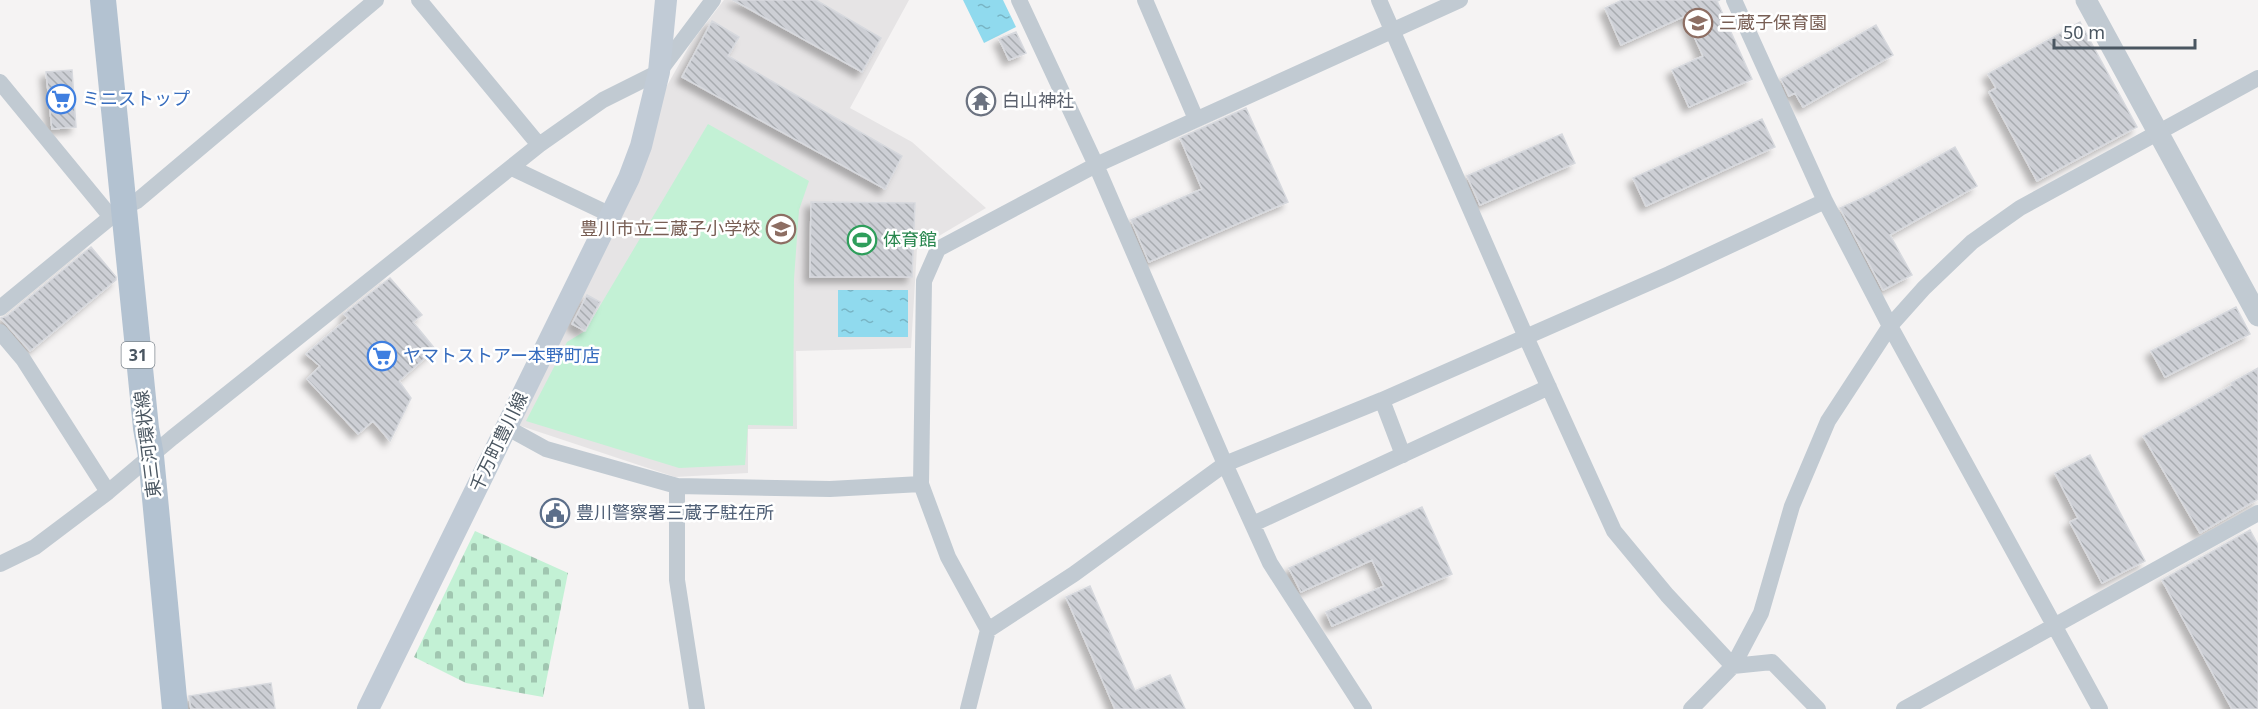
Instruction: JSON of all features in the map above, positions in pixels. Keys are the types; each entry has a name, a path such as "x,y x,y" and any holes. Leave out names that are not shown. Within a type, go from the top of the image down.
{"main road":[{"name":"千万町豊川線","path":"368,709 629,178 641,146 659,72 666,0"},
{"name":"東三河環状線","path":"106,2 117,212 151,456 175,709"}],"street":[{"path":"0,308 117,212 137,201 376,0"},
{"path":"419,0 539,145"},
{"path":"0,564 35,547 108,492 539,145 603,100 659,72 713,0"},
{"path":"1019,0 1096,165 1270,563 1364,709"},
{"path":"1145,0 1197,119"},
{"path":"1379,0 1526,337 1614,531 1667,595 1733,666"},
{"path":"988,630 948,557 921,484 924,281 938,249 1096,165 1460,0"},
{"path":"1734,0 1826,201 1890,326 2100,709"},
{"path":"2086,0 2258,316"},
{"path":"1691,709 1733,666 1761,613 1792,506 1828,421 1890,326 1924,288 1972,242 2019,208 2159,134 2258,78"},
{"path":"0,82 117,212"},
{"path":"512,168 611,215"},
{"path":"968,709 988,630 1074,574 1225,464 1382,400 1526,337 1826,201"},
{"path":"0,332 23,359 108,492"},
{"path":"1252,524 1549,387"},
{"path":"1382,400 1403,455"},
{"path":"506,427 546,449 677,486 830,489 921,484"},
{"path":"677,486 677,580 697,709"},
{"path":"1904,709 2258,513"},
{"path":"1733,666 1772,662 1818,709"}],"shaded area":[{"name":"豊川市立三蔵子小学校","path":"724,0 909,0 850,108 912,142 986,208 917,249 911,348 796,351 797,429 748,429 748,473 675,477 518,425 659,100 691,43"}],"green space":[{"path":"708,124 809,181 799,210 794,279 793,426 748,425 745,465 679,468 526,421 567,342 585,331"},
{"path":"475,531 568,573 543,697 466,683 414,657"}],"water":[{"path":"963,0 1003,0 1016,27 984,43"},
{"path":"838,290 908,290 908,337 838,337"}],"building":[{"path":"733,0 816,0 881,38 862,72"},
{"path":"1622,0 1720,0 1717,1 1752,79 1689,107 1672,70 1703,56 1685,16 1621,45 1605,8"},
{"path":"712,21 739,37 728,56 902,156 885,189 682,77"},
{"path":"2080,22 2137,127 2037,181 1989,92 1996,88 1988,74"},
{"path":"1876,25 1893,55 1803,107 1795,93 1789,96 1781,79"},
{"path":"1016,32 1026,53 1009,60 999,39"},
{"name":"ミニストップ","path":"72,70 76,127 52,129 46,72"},
{"path":"1246,108 1288,202 1149,262 1131,220 1202,189 1180,138"},
{"path":"1762,119 1775,147 1646,206 1633,178"},
{"path":"1562,134 1575,163 1480,205 1467,176"},
{"path":"1955,147 1977,186 1890,235 1912,275 1883,290 1840,208 1869,195"},
{"name":"体育館","path":"811,202 915,203 912,277 810,277"},
{"path":"91,247 116,277 116,280 30,351 1,318 7,316"},
{"path":"390,278 422,315 413,322 435,349 399,381 411,398 390,441 373,421 358,434 307,379 320,366 306,354 348,318 344,314"},
{"path":"587,295 600,302 585,331 572,324"},
{"path":"2236,307 2250,334 2165,377 2151,351"},
{"path":"2258,368 2258,499 2200,533 2143,436"},
{"path":"2090,455 2145,561 2102,583 2070,522 2078,518 2055,473"},
{"path":"1422,507 1452,574 1332,626 1326,612 1384,586 1372,560 1301,592 1289,568"},
{"path":"2250,530 2258,545 2258,709 2232,709 2162,580"},
{"path":"1090,586 1135,691 1170,675 1185,709 1115,709 1066,597"},
{"path":"271,683 275,709 191,709 189,696"}],"place":[{"name":"三蔵子保育園","path":"1698,23"},
{"name":"ミニストップ","path":"61,99"},
{"name":"白山神社","path":"981,101"},
{"name":"豊川市立三蔵子小学校","path":"781,229"},
{"name":"体育館","path":"862,240"},
{"name":"ヤマトストアー本野町店","path":"382,356"},
{"name":"豊川警察署三蔵子駐在所","path":"555,513"}]}
